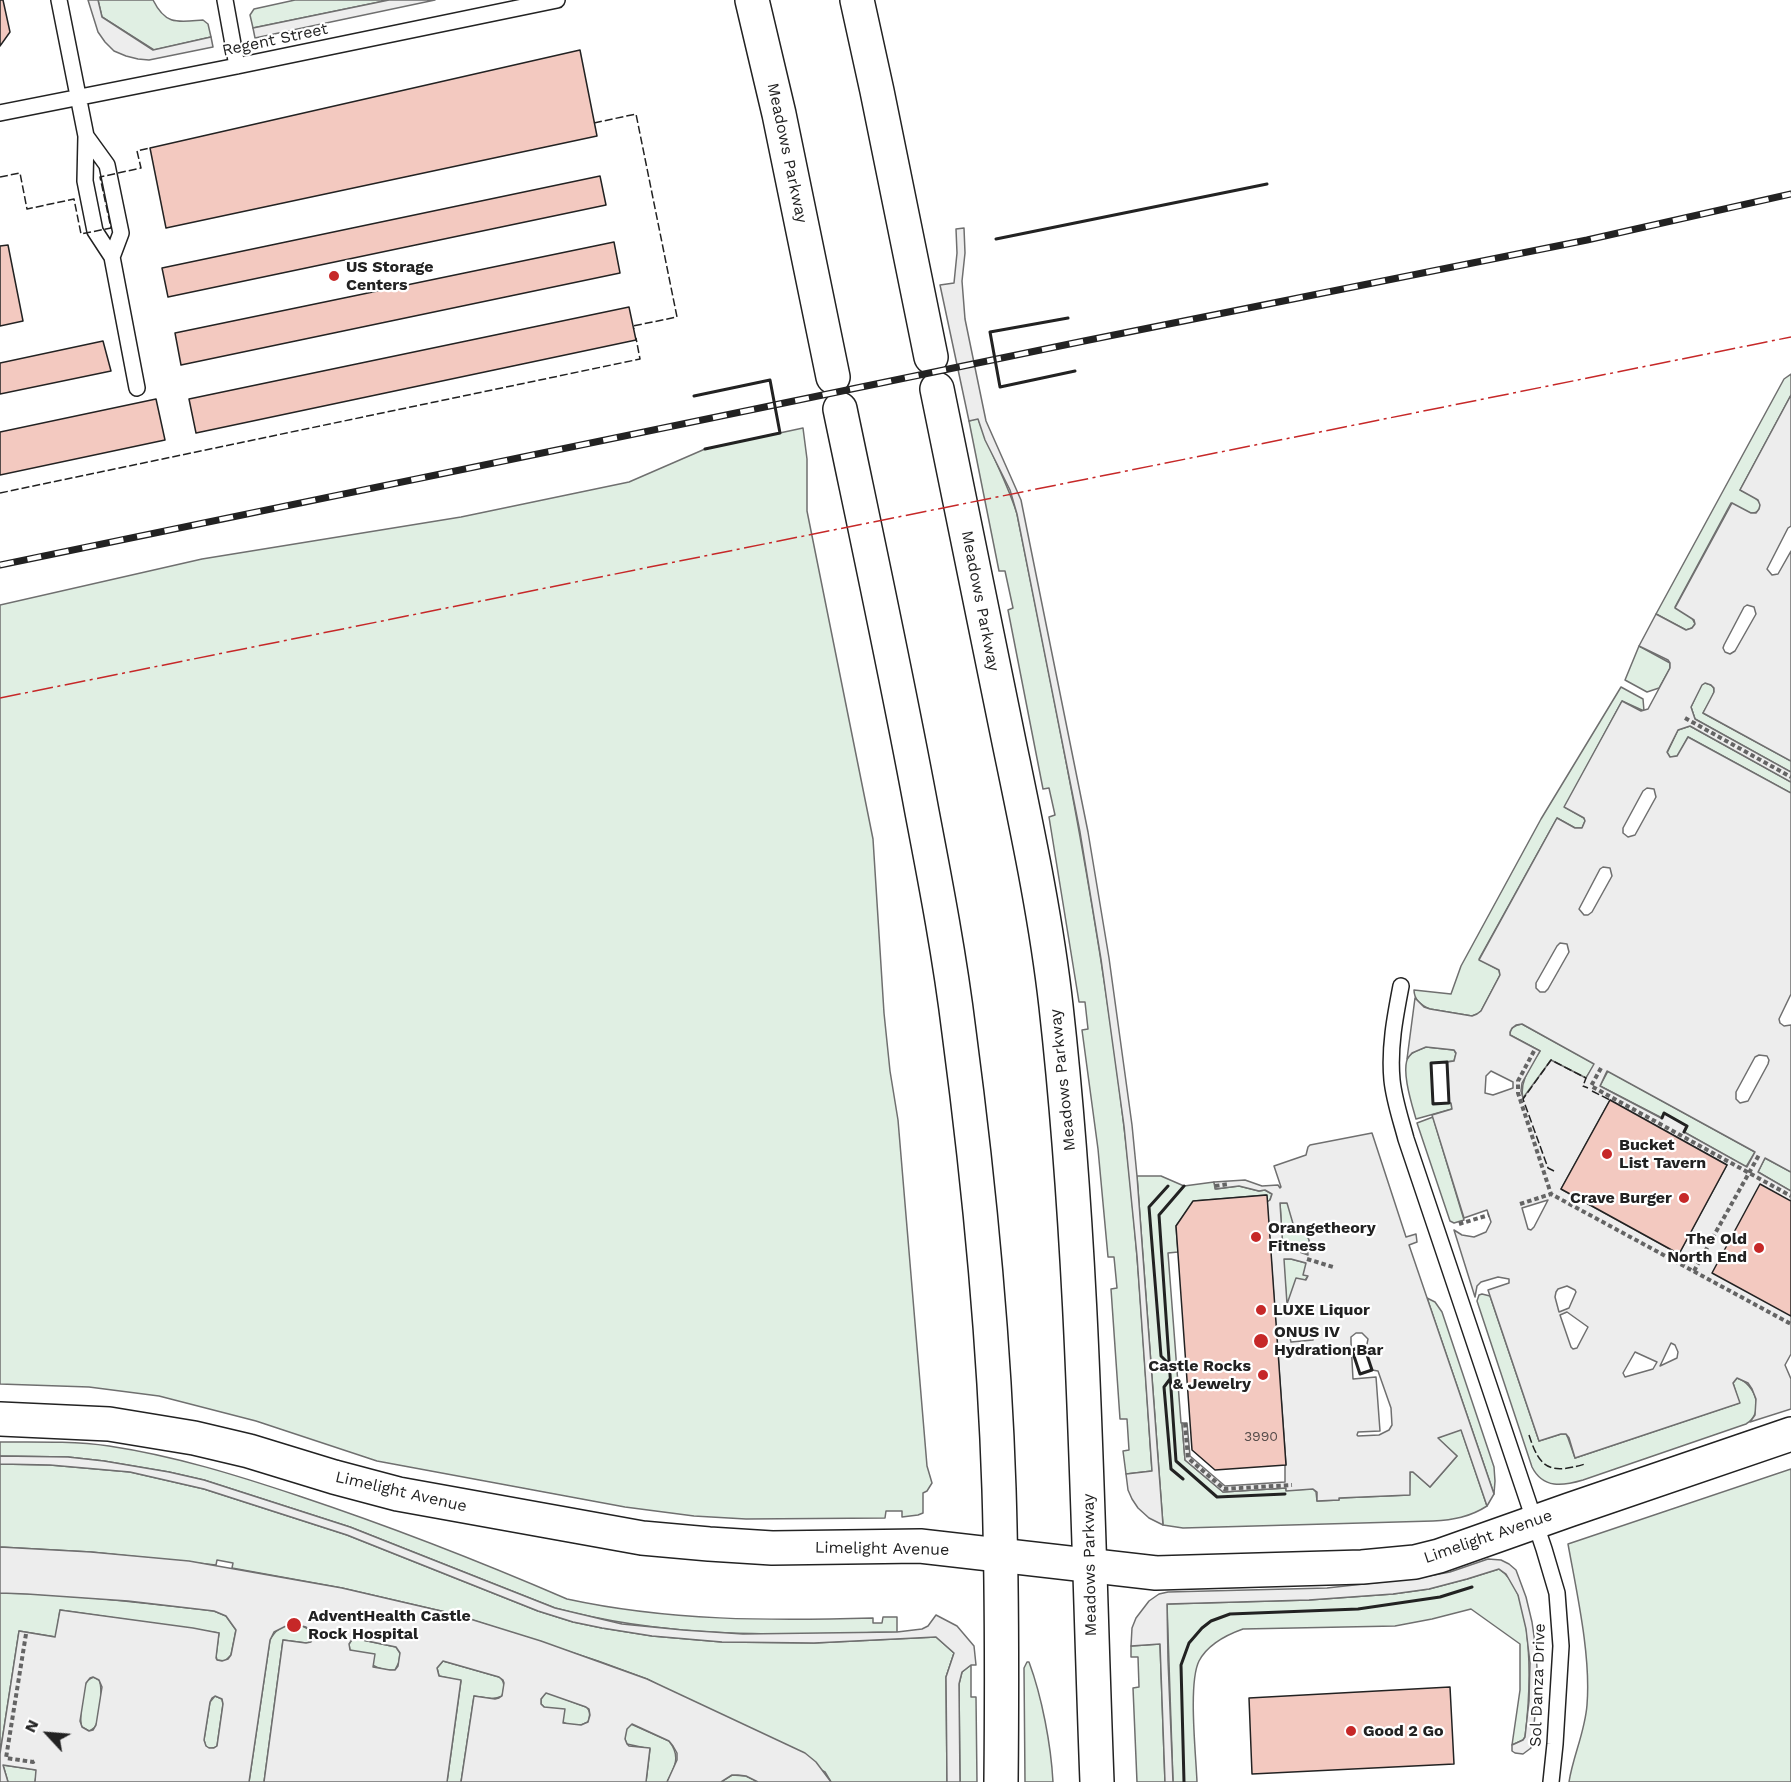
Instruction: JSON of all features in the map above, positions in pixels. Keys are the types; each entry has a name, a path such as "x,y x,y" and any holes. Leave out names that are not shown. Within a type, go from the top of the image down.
{"main road":[{"name":"Meadows Parkway","path":"752,0 779,114 833,377"},
{"path":"857,0 931,357"},
{"name":"Meadows Parkway","path":"937,389 1034,863 1056,1002 1071,1152 1082,1352 1097,1782"},
{"path":"840,409 910,747 936,888 959,1028 975,1161 988,1294 999,1486 1001,1782"},
{"name":"Limelight Avenue","path":"0,1419 77,1421 118,1425 194,1438 249,1451 387,1491 642,1538 709,1545 772,1548 920,1546 1156,1573 1351,1568 1415,1562 1439,1556 1791,1434"}],"lane":[{"path":"59,0 86,136 85,181 95,231 112,257 137,388"},
{"path":"225,0 237,66"},
{"name":"Regent Street","path":"0,113 557,0"},
{"path":"86,136 107,165 121,233 112,257"},
{"name":"Sol Danza Drive","path":"1401,986 1391,1055 1392,1081 1397,1107 1557,1593 1561,1646 1551,1782"}],"path":[{"path":"1685,718 1791,777"},
{"path":"1534,1051 1518,1081 1518,1093 1551,1194 1791,1323"},
{"path":"1601,1068 1591,1086 1791,1196"},
{"path":"1694,1271 1759,1155"},
{"path":"1215,1186 1229,1184"},
{"path":"1520,1204 1551,1194"},
{"path":"1453,1226 1489,1215"},
{"path":"1307,1259 1334,1267"},
{"path":"1185,1423 1188,1458 1224,1489 1292,1485"},
{"path":"26,1634 6,1758 33,1762 37,1760"}],"green space":[{"path":"98,0 153,0 168,18 180,21 203,20 208,24 211,37 154,50 102,17"},
{"path":"295,0 389,0 253,28 250,15 254,9"},
{"path":"1791,374 1791,395 1740,490 1759,501 1760,508 1751,513 1731,503 1675,607 1691,616 1695,624 1686,630 1656,614 1784,379"},
{"path":"978,418 1017,514 1063,743 1103,973 1129,1170 1152,1471 1126,1474 1123,1451 1129,1450 1127,1419 1120,1419 1111,1289 1117,1288 1114,1257 1108,1257 1098,1149 1082,1030 1088,1029 1085,1002 1079,1002 1049,817 1055,815 1049,788 1043,789 1008,610 1013,608 1005,571 999,571 969,421"},
{"path":"803,428 807,459 807,511 873,839 884,1013 898,1120 927,1466 932,1483 923,1493 923,1513 902,1517 902,1511 886,1511 885,1518 746,1519 694,1516 625,1507 377,1461 256,1421 159,1396 89,1387 0,1384 0,605 202,559 461,517 629,482 705,449"},
{"path":"1639,646 1670,663 1670,668 1659,688 1647,692 1625,680"},
{"path":"1705,683 1711,685 1714,691 1703,713 1791,761 1791,772 1695,719 1691,707 1701,685"},
{"path":"1621,687 1643,699 1644,711 1622,701 1565,807 1584,818 1582,828 1575,828 1557,818 1479,959 1499,970 1500,975 1481,1011 1472,1016 1424,1006 1417,999 1414,990 1451,994 1461,966 1541,819"},
{"path":"1690,726 1791,782 1791,793 1688,737 1678,756 1670,757 1667,753 1678,730"},
{"path":"1522,1024 1595,1064 1586,1078 1523,1099 1524,1080 1540,1051 1510,1035 1515,1026"},
{"path":"1426,1047 1454,1050 1456,1054 1454,1061 1431,1063 1433,1103 1451,1103 1452,1109 1416,1119 1406,1069 1409,1056"},
{"path":"1608,1071 1755,1152 1746,1167 1684,1132 1687,1126 1664,1114 1662,1118 1600,1086"},
{"path":"1433,1117 1464,1220 1454,1223 1450,1221 1417,1123"},
{"path":"1765,1158 1791,1172 1791,1191 1758,1172"},
{"path":"1137,1176 1161,1176 1184,1186 1214,1182 1216,1189 1239,1186 1259,1191 1265,1190 1272,1194 1267,1202 1266,1195 1194,1201 1176,1226 1178,1252 1168,1253 1185,1460 1223,1492 1286,1488 1286,1490 1313,1489 1316,1492 1317,1501 1409,1495 1410,1472 1430,1487 1457,1456 1437,1438 1461,1429 1487,1506 1461,1517 1433,1521 1183,1528 1163,1525"},
{"path":"1280,1203 1287,1203 1306,1231 1310,1243 1307,1244 1309,1255 1294,1250 1283,1250"},
{"path":"1283,1259 1306,1263 1308,1276 1287,1306"},
{"path":"1479,1295 1490,1296 1539,1441 1566,1434 1575,1458 1739,1403 1733,1383 1737,1378 1744,1381 1753,1392 1757,1406 1755,1413 1746,1424 1583,1480 1568,1484 1548,1482 1542,1479 1532,1467 1477,1301"},
{"path":"1427,1298 1435,1302 1442,1312 1494,1467 1494,1494"},
{"path":"0,1442 95,1444 158,1455 205,1467 366,1519 567,1599 643,1612 720,1618 873,1618 873,1623 882,1623 883,1617 897,1617 897,1632 725,1633 640,1625 598,1618 555,1608 350,1527 204,1480 104,1461 68,1457 0,1456"},
{"path":"0,1464 50,1465 130,1472 204,1489 347,1535 538,1611 602,1628 652,1636 722,1642 814,1643 936,1637 954,1653 946,1677 947,1782 831,1782 825,1772 647,1679 454,1614 342,1588 232,1568 233,1563 217,1560 216,1565 91,1552 0,1547"},
{"path":"1791,1469 1791,1782 1569,1782 1586,1715 1588,1686 1582,1625 1568,1544"},
{"path":"1499,1569 1511,1581 1520,1599 1525,1622 1529,1672 1527,1719 1523,1740 1512,1745 1520,1690 1520,1644 1471,1609 1395,1626 1243,1629 1218,1641 1199,1661 1193,1702 1197,1782 1173,1782 1167,1604 1309,1600 1393,1594 1429,1589"},
{"path":"0,1593 81,1597 214,1611 226,1616 236,1630 231,1655 225,1661 217,1660 219,1633 60,1610 56,1637 19,1631 0,1754"},
{"path":"293,1624 309,1629 313,1633 313,1638 311,1642 306,1643 283,1640 264,1782 249,1782 270,1640 274,1633"},
{"path":"353,1638 396,1647 400,1653 395,1670 376,1667 350,1650 349,1644"},
{"path":"1160,1644 1165,1782 1137,1782 1133,1688 1139,1687 1138,1657 1131,1657 1131,1646"},
{"path":"443,1661 499,1677 504,1683 502,1696 488,1698 474,1696 461,1782 447,1782 461,1681 439,1676 437,1668"},
{"path":"1027,1662 1034,1676 1042,1706 1053,1782 1025,1782 1024,1668"},
{"path":"971,1665 971,1697 976,1697 977,1782 960,1782 959,1684 962,1672"},
{"path":"94,1677 99,1680 101,1689 99,1715 96,1726 89,1731 82,1727 81,1705 86,1683 88,1679"},
{"path":"546,1692 586,1707 590,1714 588,1722 575,1726 556,1718 541,1704 541,1699"},
{"path":"215,1696 222,1699 223,1704 217,1746 210,1748 206,1747 204,1740 210,1702"},
{"path":"631,1724 669,1741 673,1746 676,1762 667,1782 646,1782 650,1749 627,1744 625,1733"},
{"path":"3,1765 37,1770 35,1782 8,1782"},
{"path":"732,1775 746,1776 758,1782 721,1782"}],"shaded area":[{"path":"88,0 98,0 102,17 153,50 211,37 213,47 149,60 126,56 114,51 98,32"},
{"path":"389,0 435,0 255,38 253,28"},
{"path":"964,228 965,253 962,281 965,319 986,421 1021,500 1088,832 1109,958 1137,1176 1163,1525 1149,1518 1138,1508 1128,1490 1126,1474 1152,1471 1137,1256 1124,1126 1101,959 1080,832 1017,514 1010,490 985,440 978,419 969,421 940,285 954,283 957,253 956,229"},
{"path":"1791,395 1791,526 1767,569 1772,575 1778,574 1791,551 1791,761 1703,713 1714,692 1711,685 1705,683 1702,685 1691,707 1695,719 1791,772 1791,782 1690,726 1678,730 1667,752 1670,757 1677,756 1688,737 1791,793 1791,994 1779,1019 1784,1026 1791,1025 1791,1172 1765,1158 1758,1172 1791,1191 1791,1354 1785,1365 1791,1379 1791,1409 1750,1422 1755,1415 1756,1399 1748,1383 1737,1378 1733,1383 1740,1403 1575,1458 1566,1434 1539,1441 1488,1290 1509,1283 1509,1279 1498,1277 1481,1282 1477,1286 1475,1297 1454,1230 1462,1235 1474,1237 1486,1232 1491,1222 1487,1210 1464,1218 1432,1115 1452,1109 1449,1103 1447,1062 1454,1061 1456,1053 1454,1050 1426,1047 1412,1053 1407,1059 1415,998 1424,1007 1430,1009 1472,1016 1481,1011 1500,975 1499,970 1479,960 1557,818 1575,828 1582,828 1584,818 1564,807 1622,701 1641,711 1648,709 1670,668 1668,660 1639,646 1656,614 1686,630 1692,628 1695,624 1694,620 1675,608 1732,503 1751,513 1756,513 1759,509 1758,500 1740,490","holes":["1747,605 1754,607 1756,614 1735,651 1730,654 1725,652 1724,645 1744,607","1647,788 1654,789 1656,797 1635,835 1628,837 1623,833 1623,828 1643,791","1610,868 1612,876 1592,912 1584,915 1579,909 1600,869","1560,943 1567,944 1569,952 1548,989 1540,992 1536,988 1536,983 1557,946","1522,1024 1594,1064 1586,1078 1551,1060 1523,1098 1522,1083 1540,1051 1510,1035 1516,1025","1767,1056 1768,1064 1748,1101 1740,1103 1736,1099 1736,1092 1755,1057","1491,1071 1513,1082 1513,1088 1493,1095 1485,1093 1486,1076","1607,1071 1755,1152 1747,1167 1684,1132 1687,1126 1664,1113 1661,1118 1600,1086","1610,1100 1727,1165 1679,1254 1561,1189","1548,1200 1531,1230 1528,1229 1522,1208","1567,1286 1576,1292 1569,1308 1559,1312 1555,1297 1558,1289","1567,1312 1588,1327 1577,1348 1573,1349 1560,1315","1671,1343 1675,1345 1678,1352 1677,1358 1660,1366","1635,1352 1657,1362 1653,1369 1625,1377 1623,1373"]},
{"path":"1372,1133 1406,1237 1416,1234 1417,1242 1409,1245 1494,1494 1487,1506 1461,1430 1438,1438 1457,1456 1430,1487 1410,1472 1410,1495 1317,1501 1317,1492 1313,1489 1286,1491 1286,1488 1223,1492 1185,1460 1182,1423 1187,1423 1190,1456 1225,1486 1285,1482 1286,1465 1267,1202 1272,1194 1265,1190 1259,1191 1239,1186 1215,1189 1214,1182 1245,1180 1262,1186 1278,1185 1280,1188 1274,1166 1306,1155 1310,1145","holes":["1280,1203 1287,1203 1296,1234 1306,1231 1310,1243 1307,1244 1308,1255 1294,1250 1283,1250","1284,1259 1306,1263 1303,1275 1308,1276 1306,1280 1296,1278 1287,1304","1291,1328 1312,1333 1314,1336 1313,1340 1291,1342 1289,1334","1356,1333 1362,1333 1368,1339 1364,1346 1372,1370 1378,1371 1391,1408 1392,1425 1389,1430 1379,1435 1357,1435 1358,1432 1380,1431 1376,1377 1353,1379 1351,1337"]},
{"path":"0,1456 68,1457 104,1461 204,1480 350,1527 555,1608 622,1624 743,1634 897,1632 922,1629 928,1626 936,1615 957,1626 974,1646 976,1665 971,1665 962,1672 959,1684 960,1782 947,1782 946,1677 954,1653 936,1637 814,1643 722,1642 652,1636 602,1628 538,1611 347,1535 204,1489 130,1472 50,1465 0,1464"},
{"path":"0,1547 189,1561 342,1588 454,1614 541,1641 647,1679 805,1753 816,1762 831,1782 758,1782 746,1776 732,1775 721,1782 667,1782 677,1760 677,1753 673,1746 669,1741 632,1724 627,1729 625,1739 627,1744 650,1748 646,1782 461,1782 474,1696 499,1698 502,1696 504,1683 499,1677 443,1661 437,1668 439,1676 461,1680 447,1782 264,1782 283,1640 306,1643 311,1642 313,1638 313,1633 306,1627 293,1624 274,1632 270,1640 249,1782 35,1782 36,1770 3,1765 8,1782 0,1782 0,1754 19,1631 55,1637 60,1610 193,1628 219,1633 216,1658 222,1661 231,1655 236,1630 226,1616 214,1611 128,1601 0,1593","holes":["353,1638 396,1647 400,1653 398,1666 395,1670 373,1667 375,1654 350,1650 349,1644","90,1678 99,1680 102,1687 96,1725 93,1730 89,1731 82,1727 80,1721 86,1683","546,1693 586,1707 590,1715 588,1722 581,1725 563,1723 565,1709 544,1707 541,1699","215,1696 222,1699 223,1704 217,1746 209,1748 204,1740 212,1698"]},
{"path":"1488,1559 1501,1560 1516,1570 1532,1622 1538,1687 1531,1748 1523,1754 1512,1751 1512,1745 1525,1737 1530,1663 1526,1629 1518,1595 1506,1574 1499,1569 1429,1589 1393,1594 1309,1600 1167,1604 1173,1782 1165,1782 1160,1644 1131,1646 1132,1628 1136,1618 1149,1601 1159,1594 1327,1588 1418,1578 1450,1572"}],"building":[{"path":"0,0 3,0 10,32 0,46"},
{"path":"580,50 597,136 166,228 150,148"},
{"path":"600,176 606,205 168,297 162,268"},
{"path":"614,242 620,273 181,365 175,333"},
{"path":"8,245 23,321 0,326 0,246"},
{"path":"629,307 636,340 196,433 189,399"},
{"path":"103,341 111,371 0,394 0,363"},
{"path":"156,399 165,440 0,475 0,432"},
{"path":"1610,1100 1727,1165 1679,1254 1561,1189"},
{"path":"1760,1184 1791,1201 1791,1316 1712,1273"},
{"path":"1267,1195 1286,1465 1215,1470 1192,1450 1176,1226 1193,1201"},
{"name":"Good 2 Go","path":"1450,1687 1454,1764 1252,1774 1249,1698"}],"railway":[{"path":"0,565 1084,341 1587,240 1791,194"}],"fence":[{"path":"594,123 636,114 677,317 633,326 634,329"},
{"path":"0,177 20,173 27,209 74,199 81,234 111,228 100,177 141,168 137,151 150,148"},
{"path":"0,493 640,359 636,338"},
{"path":"1554,1171 1548,1168 1523,1099 1551,1060 1586,1078 1583,1086 1588,1088"},
{"path":"1592,1091 1610,1100"},
{"path":"1529,1435 1538,1456 1548,1466 1563,1469 1585,1464"}],"wall":[{"path":"996,239 1267,184"},
{"path":"1068,318 990,332 1000,387 1075,371"},
{"path":"694,396 770,380 780,433 705,449"},
{"path":"1447,1062 1449,1103 1433,1104 1431,1063 1447,1062"},
{"path":"1662,1118 1664,1113 1687,1126 1684,1132"},
{"path":"1168,1186 1149,1207 1161,1356 1169,1364"},
{"path":"1184,1186 1159,1215 1176,1461 1217,1497 1285,1494"},
{"path":"1364,1346 1372,1370 1360,1374 1352,1350 1364,1346"},
{"path":"1170,1379 1164,1387 1171,1469 1183,1479"},
{"path":"1184,1782 1181,1665 1189,1643 1211,1621 1230,1614 1358,1609 1440,1597 1472,1587"}],"power":[{"path":"0,698 1791,337"}],"place":[{"name":"US Storage Centers","path":"334,276"},
{"name":"Bucket List Tavern","path":"1607,1154"},
{"name":"Crave Burger","path":"1684,1198"},
{"name":"Orangetheory Fitness","path":"1256,1237"},
{"name":"The Old North End","path":"1759,1248"},
{"name":"LUXE Liquor","path":"1261,1310"},
{"name":"ONUS IV Hydration Bar","path":"1261,1341"},
{"name":"Castle Rocks & Jewelry","path":"1263,1375"},
{"name":"AdventHealth Castle Rock Hospital","path":"294,1625"},
{"name":"Good 2 Go","path":"1351,1731"}]}
